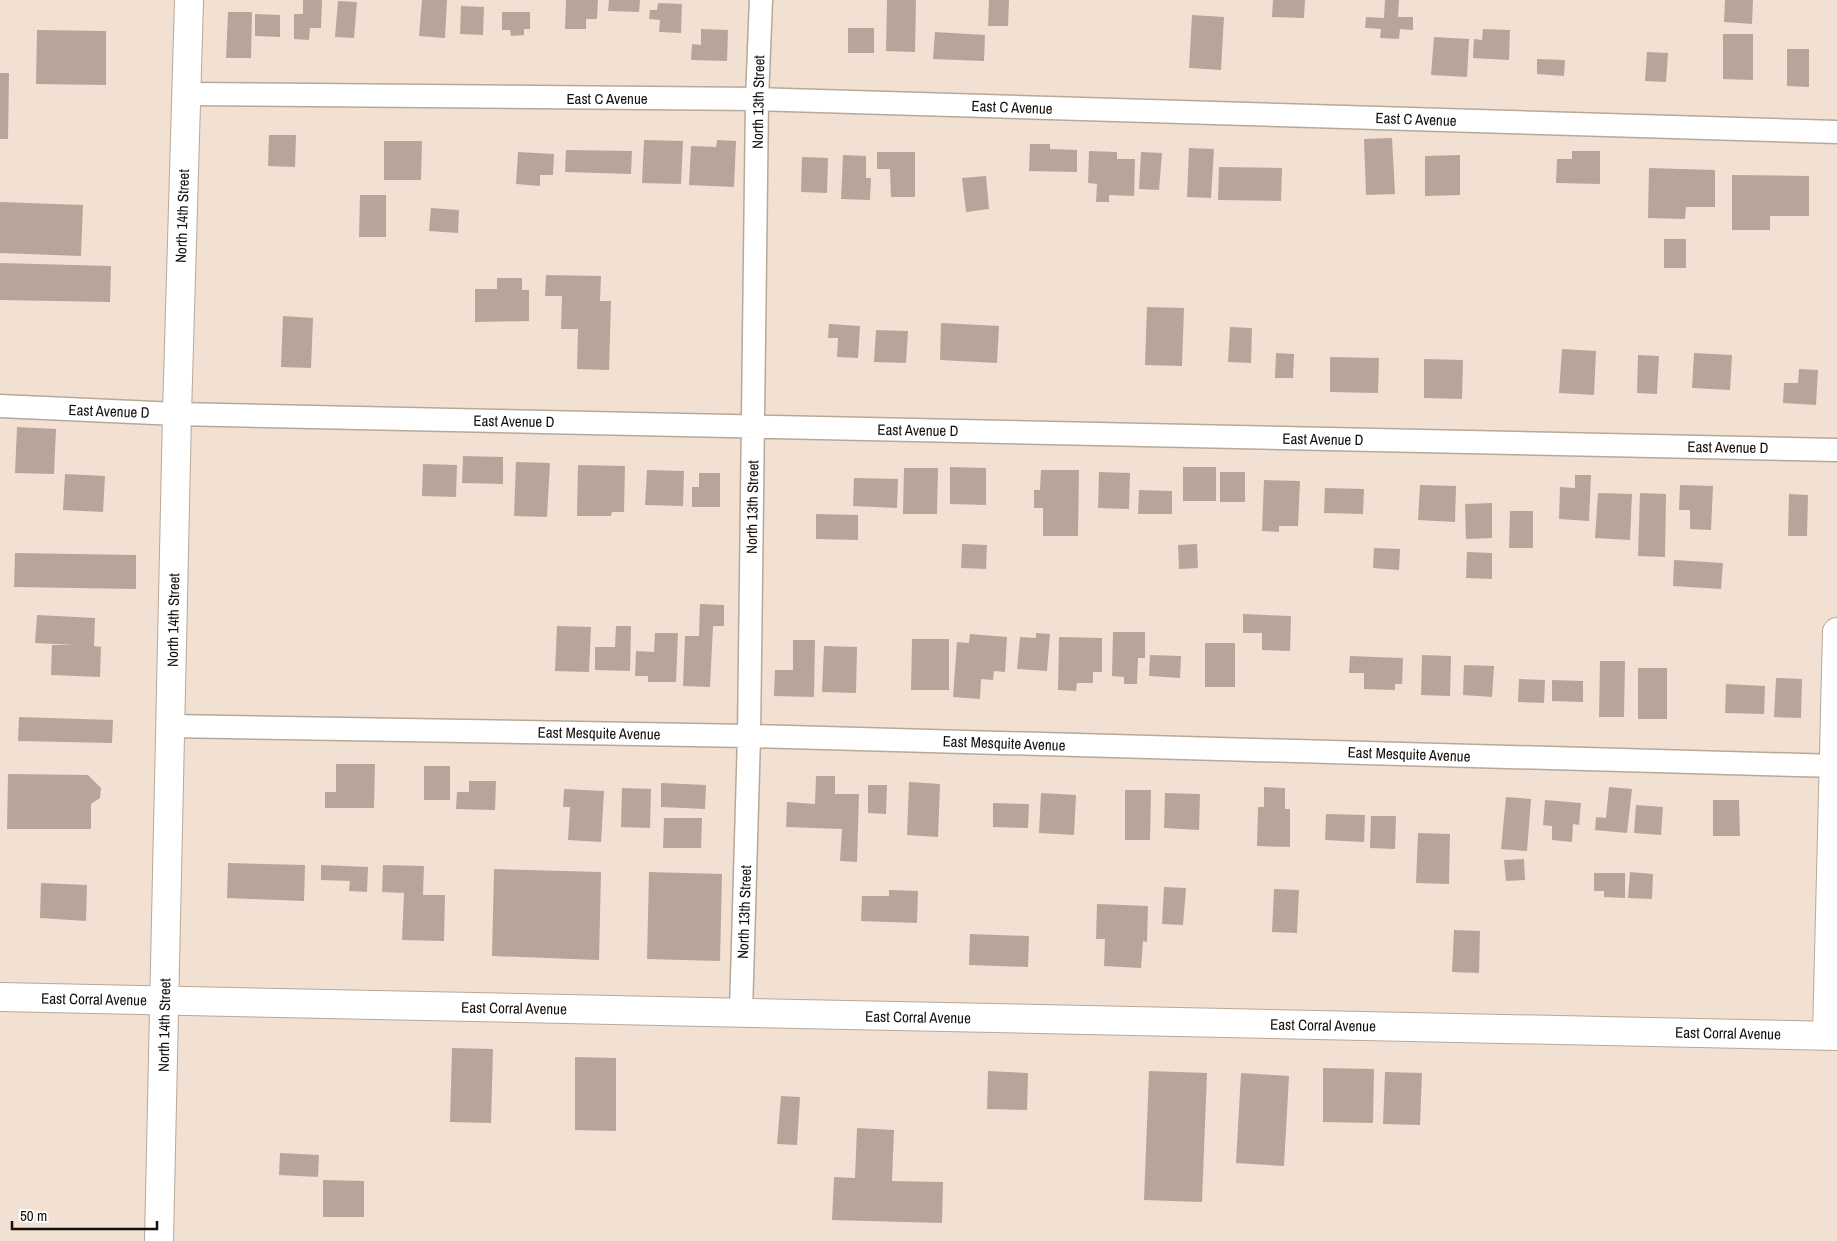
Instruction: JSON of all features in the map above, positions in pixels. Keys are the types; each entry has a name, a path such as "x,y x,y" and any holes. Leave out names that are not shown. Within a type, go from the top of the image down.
{"main road":[{"name":"North 14th Street","path":"159,1241 188,0"},
{"path":"1832,1035 1837,632"},
{"name":"East Corral Avenue","path":"0,997 1832,1035"}],"street":[{"name":"North 13th Street","path":"741,1013 749,736 757,99 761,0"},
{"name":"East C Avenue","path":"186,94 757,99 1837,132"},
{"name":"East Avenue D","path":"0,406 177,414 1837,450"},
{"name":"East Mesquite Avenue","path":"171,726 749,736 1836,766"}],"building":[{"path":"303,0 322,0 321,28 310,28 309,40 294,39 294,14 303,14"},
{"path":"422,0 447,0 445,38 419,36"},
{"path":"566,0 598,0 597,19 586,19 586,29 565,29"},
{"path":"609,0 640,0 639,12 608,11"},
{"path":"887,0 916,0 915,52 886,51"},
{"path":"989,0 1009,0 1008,26 988,26"},
{"path":"1273,0 1305,0 1304,18 1272,17"},
{"path":"1385,0 1399,0 1398,17 1413,17 1413,30 1400,29 1399,39 1380,38 1381,29 1365,28 1366,17 1384,18"},
{"path":"1725,0 1753,0 1752,24 1724,22"},
{"path":"338,1 357,2 354,38 335,37"},
{"path":"658,3 682,4 681,33 659,32 660,20 649,19 650,10 657,10"},
{"path":"461,6 484,7 483,35 460,34"},
{"path":"228,12 252,12 251,58 226,58"},
{"path":"502,12 530,12 530,29 524,29 524,35 511,36 510,30 502,30"},
{"path":"255,14 280,15 280,37 255,36"},
{"path":"1192,15 1224,17 1221,70 1189,68"},
{"path":"848,28 874,28 874,53 848,53"},
{"path":"701,29 728,30 727,61 691,60 692,44 701,45"},
{"path":"1483,29 1510,30 1509,60 1473,58 1474,39 1482,40"},
{"path":"37,30 106,31 106,85 36,84"},
{"path":"935,32 985,35 984,61 933,59"},
{"path":"1723,34 1753,34 1753,80 1723,79"},
{"path":"1434,37 1469,39 1467,77 1431,75"},
{"path":"1787,49 1809,49 1809,87 1787,86"},
{"path":"1647,52 1668,53 1666,82 1645,81"},
{"path":"1537,59 1565,60 1564,76 1537,74"},
{"path":"0,73 9,73 8,139 0,139"},
{"path":"269,135 296,135 295,167 268,166"},
{"path":"1392,138 1395,194 1366,195 1364,139"},
{"path":"644,140 683,141 681,184 642,183"},
{"path":"717,140 736,141 734,187 689,185 691,146 716,147"},
{"path":"384,141 422,141 421,180 384,180"},
{"path":"1030,144 1050,144 1050,149 1077,150 1077,172 1029,171"},
{"path":"1189,148 1214,149 1211,198 1187,197"},
{"path":"566,150 632,151 631,174 565,172"},
{"path":"1089,151 1117,152 1117,159 1135,159 1134,196 1109,195 1109,202 1096,202 1097,184 1088,183"},
{"path":"1572,151 1600,151 1600,184 1556,183 1557,159 1572,159"},
{"path":"518,152 554,154 553,175 540,175 540,186 516,184"},
{"path":"877,152 915,152 915,197 891,197 890,169 877,169"},
{"path":"1141,152 1162,153 1159,190 1139,189"},
{"path":"843,155 866,156 866,178 871,178 870,200 841,199"},
{"path":"1460,155 1460,195 1425,196 1425,156"},
{"path":"802,157 828,158 827,193 801,192"},
{"path":"1219,167 1282,168 1281,201 1218,200"},
{"path":"1649,168 1715,170 1715,207 1686,207 1685,219 1648,218"},
{"path":"1732,175 1809,176 1809,216 1770,216 1770,230 1732,230"},
{"path":"986,176 989,209 966,212 962,178"},
{"path":"360,195 386,195 386,237 359,237"},
{"path":"0,202 83,205 81,256 0,253"},
{"path":"431,208 459,210 458,233 429,231"},
{"path":"1664,239 1686,239 1686,268 1664,268"},
{"path":"0,263 111,266 110,302 0,300"},
{"path":"546,275 601,276 600,301 611,301 609,370 577,369 578,329 561,329 562,296 545,296"},
{"path":"497,278 522,278 522,290 529,290 529,321 475,322 475,289 497,289"},
{"path":"1147,307 1184,308 1182,366 1145,365"},
{"path":"283,316 313,318 311,368 281,367"},
{"path":"941,323 999,326 997,363 940,360"},
{"path":"829,324 860,326 858,358 837,357 838,338 828,338"},
{"path":"1230,327 1252,328 1251,363 1228,362"},
{"path":"876,330 908,331 906,363 874,362"},
{"path":"1562,349 1596,351 1594,395 1559,393"},
{"path":"1276,353 1294,354 1293,378 1275,378"},
{"path":"1694,353 1732,355 1730,390 1692,388"},
{"path":"1638,355 1659,356 1657,394 1637,393"},
{"path":"1330,357 1379,358 1378,393 1330,392"},
{"path":"1424,359 1463,360 1462,399 1424,398"},
{"path":"1799,369 1818,370 1816,405 1783,403 1784,383 1798,383"},
{"path":"17,427 56,429 54,474 15,473"},
{"path":"463,456 503,457 503,484 462,483"},
{"path":"516,462 550,463 547,517 514,516"},
{"path":"423,464 457,465 456,497 422,496"},
{"path":"578,465 625,466 624,512 612,512 611,516 577,516"},
{"path":"950,467 986,468 986,505 950,504"},
{"path":"1183,467 1216,467 1216,501 1183,501"},
{"path":"904,468 938,468 937,514 903,514"},
{"path":"647,470 684,471 683,506 645,505"},
{"path":"1041,470 1079,470 1078,536 1043,536 1043,508 1034,508 1034,490 1040,490"},
{"path":"1099,472 1130,473 1129,509 1098,508"},
{"path":"1220,472 1245,472 1245,502 1220,502"},
{"path":"699,473 720,473 720,507 692,507 692,487 699,487"},
{"path":"65,474 105,476 103,512 63,510"},
{"path":"1575,475 1591,475 1589,521 1559,519 1560,487 1575,488"},
{"path":"854,478 898,479 897,508 853,506"},
{"path":"1264,480 1300,481 1298,526 1279,526 1279,532 1262,531"},
{"path":"1420,485 1456,486 1455,522 1418,520"},
{"path":"1680,485 1713,486 1711,530 1690,529 1690,510 1679,510"},
{"path":"1325,488 1364,489 1363,514 1324,513"},
{"path":"1139,490 1172,491 1172,514 1138,514"},
{"path":"1598,493 1632,494 1630,540 1595,538"},
{"path":"1640,493 1666,494 1665,557 1638,556"},
{"path":"1789,494 1808,495 1807,536 1788,536"},
{"path":"1492,503 1492,538 1466,539 1465,504"},
{"path":"1510,511 1533,511 1533,548 1509,548"},
{"path":"816,514 858,515 858,540 816,539"},
{"path":"962,544 987,545 986,569 961,568"},
{"path":"1197,544 1198,568 1179,569 1178,545"},
{"path":"1374,548 1400,549 1399,570 1373,568"},
{"path":"1467,552 1492,553 1492,579 1466,578"},
{"path":"15,553 136,555 136,589 14,587"},
{"path":"1674,560 1723,563 1721,589 1673,586"},
{"path":"700,604 724,605 724,626 713,626 710,687 683,686 685,636 699,636"},
{"path":"1243,614 1291,616 1290,651 1262,650 1262,633 1243,633"},
{"path":"37,615 95,618 94,646 101,647 100,677 51,675 52,645 76,645 35,643"},
{"path":"557,626 591,627 589,672 555,671"},
{"path":"616,626 631,626 630,671 595,670 595,647 615,647"},
{"path":"1113,632 1145,632 1145,658 1138,658 1137,684 1124,684 1124,677 1112,676"},
{"path":"655,633 678,633 676,682 648,682 648,676 635,676 636,651 654,652"},
{"path":"1036,633 1050,634 1047,671 1017,669 1020,637 1036,638"},
{"path":"970,634 1007,637 1005,672 994,671 993,680 981,679 980,699 953,697 957,642 969,643"},
{"path":"1059,637 1102,638 1102,672 1093,672 1093,683 1077,683 1076,691 1058,690"},
{"path":"912,639 949,639 949,690 911,690"},
{"path":"793,640 815,640 814,697 774,696 775,670 793,670"},
{"path":"1205,643 1235,643 1235,687 1205,687"},
{"path":"824,646 857,647 856,693 822,692"},
{"path":"1150,655 1181,656 1180,678 1149,676"},
{"path":"1422,655 1451,656 1450,696 1421,695"},
{"path":"1350,656 1403,658 1402,684 1395,684 1395,690 1364,689 1364,673 1349,673"},
{"path":"1600,661 1625,661 1624,717 1599,717"},
{"path":"1464,665 1494,666 1492,697 1463,695"},
{"path":"1638,668 1667,668 1667,719 1638,719"},
{"path":"1776,678 1802,679 1801,718 1774,717"},
{"path":"1519,679 1545,680 1544,703 1518,702"},
{"path":"1552,680 1583,681 1583,702 1552,701"},
{"path":"1726,684 1765,686 1764,714 1725,713"},
{"path":"19,717 113,720 112,743 18,741"},
{"path":"336,764 375,764 374,808 325,808 325,792 336,792"},
{"path":"424,766 450,766 450,800 424,800"},
{"path":"8,774 88,775 101,788 100,798 91,804 91,829 7,829"},
{"path":"816,776 835,776 835,794 859,794 857,862 840,861 842,829 786,827 787,802 815,804"},
{"path":"469,781 496,781 495,810 456,809 457,792 469,792"},
{"path":"909,782 940,784 938,837 907,835"},
{"path":"661,783 706,785 705,809 661,807"},
{"path":"868,785 887,785 886,814 868,813"},
{"path":"1264,787 1285,788 1285,809 1290,809 1290,847 1257,846 1258,807 1264,807"},
{"path":"1609,787 1632,789 1627,833 1595,830 1596,817 1606,818"},
{"path":"622,788 651,789 650,828 621,827"},
{"path":"564,789 604,791 601,842 568,840 570,807 563,807"},
{"path":"1125,790 1151,790 1150,840 1125,840"},
{"path":"1041,793 1076,795 1074,835 1039,833"},
{"path":"1165,793 1200,794 1199,830 1164,828"},
{"path":"1506,797 1531,799 1527,851 1501,849"},
{"path":"1545,800 1581,803 1579,825 1573,824 1572,842 1552,840 1552,826 1543,825"},
{"path":"1713,800 1739,800 1740,836 1713,836"},
{"path":"993,803 1029,804 1028,828 993,827"},
{"path":"1636,805 1663,807 1661,835 1634,833"},
{"path":"1326,814 1365,815 1364,842 1325,840"},
{"path":"1371,816 1396,816 1395,849 1370,848"},
{"path":"664,818 702,818 701,848 663,848"},
{"path":"1418,833 1450,834 1449,884 1416,883"},
{"path":"1524,859 1525,880 1506,881 1504,860"},
{"path":"228,863 305,865 304,901 227,898"},
{"path":"321,865 368,867 367,892 349,891 350,881 321,880"},
{"path":"383,865 424,866 423,895 445,895 444,941 402,940 404,893 382,892"},
{"path":"494,869 601,872 599,960 492,956"},
{"path":"649,872 722,874 720,961 647,959"},
{"path":"1630,872 1653,874 1652,899 1628,898"},
{"path":"1594,873 1625,873 1625,898 1604,897 1604,891 1594,891"},
{"path":"41,883 87,885 86,921 40,918"},
{"path":"1164,887 1186,888 1183,925 1162,924"},
{"path":"1274,889 1299,890 1297,933 1272,932"},
{"path":"889,890 918,891 917,923 861,921 862,896 889,896"},
{"path":"1097,904 1148,906 1147,942 1143,941 1141,968 1104,966 1105,939 1096,939"},
{"path":"1454,930 1480,931 1479,973 1452,972"},
{"path":"970,934 1029,936 1028,967 969,965"},
{"path":"452,1048 493,1049 491,1123 450,1122"},
{"path":"575,1057 616,1058 616,1131 575,1130"},
{"path":"1323,1068 1374,1069 1373,1123 1323,1122"},
{"path":"988,1071 1028,1073 1027,1110 987,1109"},
{"path":"1149,1071 1207,1073 1202,1202 1144,1200"},
{"path":"1385,1072 1422,1073 1420,1125 1383,1124"},
{"path":"1241,1073 1289,1076 1284,1166 1236,1163"},
{"path":"781,1096 800,1097 797,1145 777,1144"},
{"path":"857,1128 894,1130 892,1181 943,1182 942,1223 832,1220 834,1177 855,1178"},
{"path":"280,1153 319,1155 318,1177 279,1175"},
{"path":"323,1180 364,1181 364,1217 323,1217"}]}
